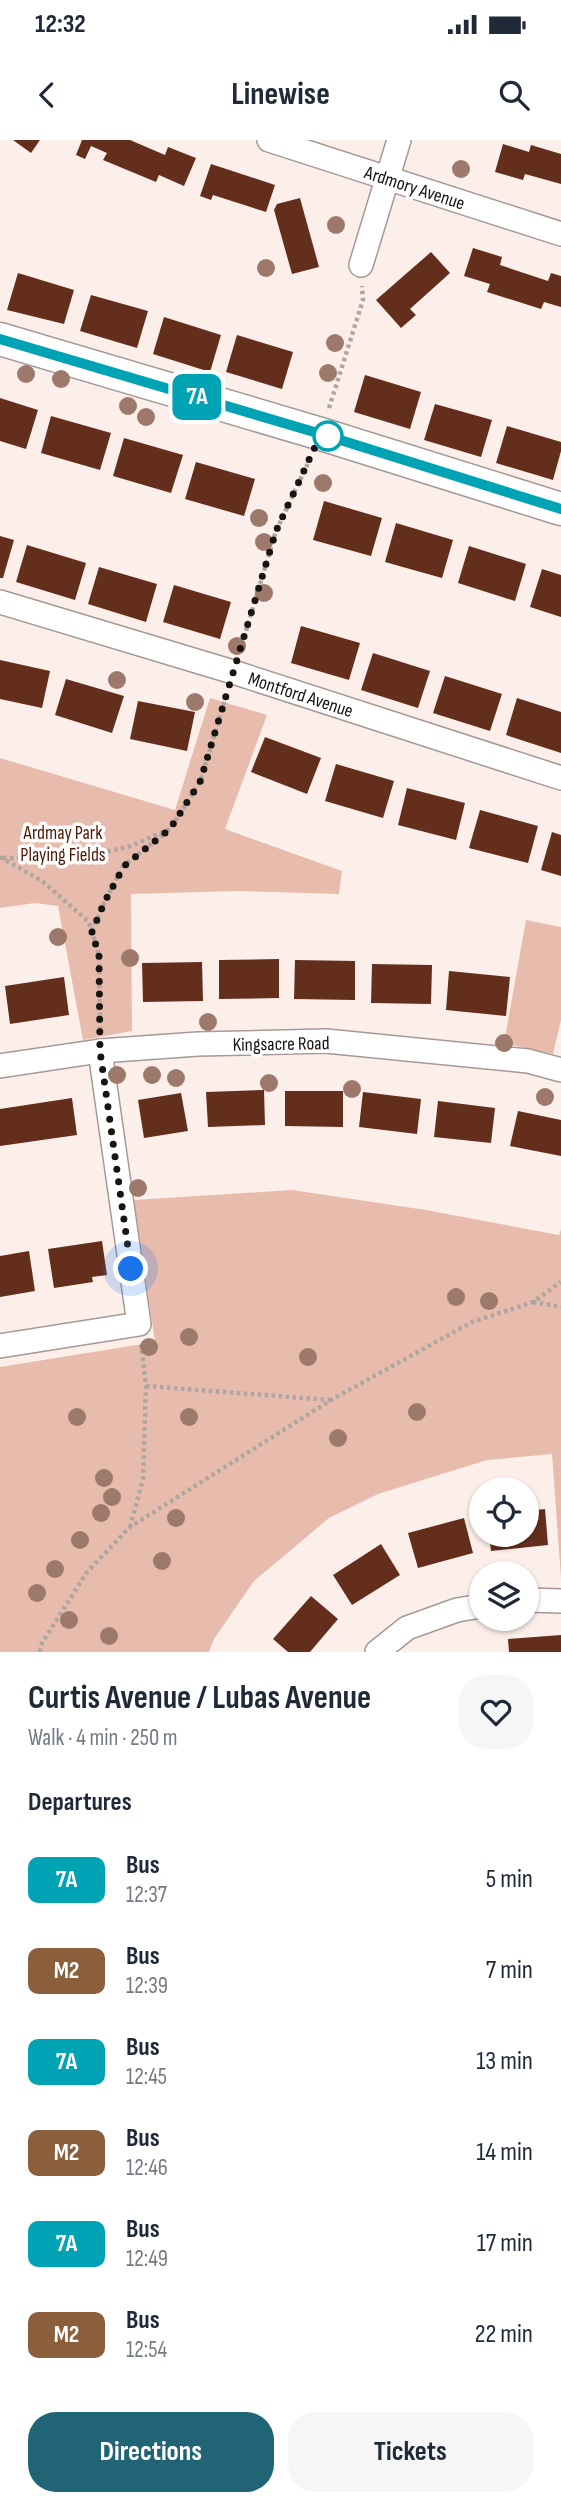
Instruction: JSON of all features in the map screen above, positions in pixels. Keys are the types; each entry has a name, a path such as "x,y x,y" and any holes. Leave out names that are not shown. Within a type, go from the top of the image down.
{"street":[{"name":"Ardmory Avenue","path":"269,140 561,234"},
{"path":"361,265 398,140"},
{"path":"0,339 321,434 561,509"},
{"name":"Montford Avenue","path":"0,602 233,672 561,778"},
{"name":"Kingsacre Road","path":"0,1066 100,1051 198,1044 326,1041 528,1061 561,1070"},
{"path":"0,1346 139,1324 100,1051"},
{"path":"539,1600 561,1601"},
{"path":"377,1652 407,1628 457,1609 469,1608"}],"path":[{"path":"92,932 124,866 170,829 200,782 276,531 321,434 363,300 361,265"},
{"path":"2,858 79,858 131,846 170,829"},
{"path":"2,858 42,881 89,922 99,956 100,1051"},
{"path":"40,1652 42,1643 87,1572 130,1527 331,1400 472,1322 533,1302 561,1282"},
{"path":"533,1302 561,1307"},
{"path":"130,1527 143,1479 146,1386 139,1324"},
{"path":"146,1386 331,1400"}],"green space":[{"name":"Ardmay Park Playing Fields","path":"210,698 267,715 225,829 342,871 339,894 239,891 131,894 132,1031 83,1040 58,906 35,903 0,908 0,758 175,810"},
{"path":"526,920 561,927 561,1020 553,1054 504,1043"},
{"path":"292,1190 426,1210 559,1235 561,1229 561,1578 552,1454 487,1460 378,1494 329,1518 254,1581 214,1639 209,1652 0,1652 0,1367 155,1342 134,1200"}],"building":[{"path":"13,140 40,140 31,153"},
{"path":"82,140 130,140 165,155 168,147 196,158 184,186 159,175 156,182 103,160 107,153 91,146 85,159 76,155"},
{"path":"503,144 529,152 531,145 561,154 561,184 525,174 523,180 495,172"},
{"path":"211,164 275,185 266,212 213,195 211,200 200,196"},
{"path":"300,198 319,267 292,274 274,210 277,204"},
{"path":"473,248 502,257 500,265 548,281 551,273 561,276 561,307 544,302 541,309 487,292 490,284 464,276"},
{"path":"431,252 450,273 410,309 416,315 401,328 376,300"},
{"path":"18,273 74,290 64,324 7,310"},
{"path":"91,295 148,311 137,348 80,331"},
{"path":"164,317 221,335 210,372 153,354"},
{"path":"237,335 293,352 282,389 226,372"},
{"path":"365,375 421,392 410,429 354,412"},
{"path":"0,398 38,410 26,449 0,441"},
{"path":"435,404 492,420 481,457 424,440"},
{"path":"51,416 111,433 100,470 41,453"},
{"path":"507,426 561,442 553,480 496,463"},
{"path":"124,438 183,455 171,493 113,476"},
{"path":"196,462 255,479 244,516 185,499"},
{"path":"324,501 382,518 371,556 313,540"},
{"path":"396,523 453,540 442,578 385,562"},
{"path":"0,536 14,540 3,578 0,578"},
{"path":"27,545 86,563 75,600 16,582"},
{"path":"469,546 526,564 515,601 458,583"},
{"path":"99,567 157,584 146,622 88,604"},
{"path":"542,569 561,575 561,617 530,607"},
{"path":"174,585 231,602 220,639 163,622"},
{"path":"301,626 360,643 349,680 291,663"},
{"path":"373,653 430,671 418,708 361,690"},
{"path":"0,660 50,671 42,708 0,699"},
{"path":"445,676 502,694 490,731 433,713"},
{"path":"66,679 124,696 112,733 55,715"},
{"path":"517,698 561,712 561,753 506,735"},
{"path":"138,701 195,712 187,751 130,739"},
{"path":"265,737 321,758 307,794 251,772"},
{"path":"336,764 394,781 383,818 325,801"},
{"path":"407,788 465,803 456,840 398,825"},
{"path":"480,810 538,826 528,863 469,848"},
{"path":"552,832 561,835 561,876 541,870"},
{"path":"279,959 279,998 219,999 219,960"},
{"path":"295,960 355,961 355,1000 294,999"},
{"path":"202,962 203,1001 143,1002 142,963"},
{"path":"372,964 432,965 431,1004 371,1003"},
{"path":"449,971 510,977 506,1016 446,1010"},
{"path":"64,977 69,1015 10,1024 5,986"},
{"path":"264,1090 265,1125 208,1127 206,1092"},
{"path":"285,1091 343,1091 343,1127 285,1126"},
{"path":"363,1092 421,1099 417,1134 359,1127"},
{"path":"181,1093 188,1131 144,1138 138,1100"},
{"path":"72,1098 77,1135 0,1146 0,1109"},
{"path":"438,1101 495,1108 491,1143 434,1137"},
{"path":"518,1111 561,1120 561,1156 510,1146"},
{"path":"102,1241 107,1275 92,1277 93,1282 54,1288 48,1249"},
{"path":"29,1251 35,1291 0,1297 0,1256"},
{"path":"545,1509 548,1545 539,1546 539,1510"},
{"path":"464,1518 469,1547 473,1553 418,1568 408,1533"},
{"path":"381,1544 400,1575 352,1605 333,1575"},
{"path":"490,1547 529,1547 491,1551"},
{"path":"311,1596 338,1619 310,1652 288,1652 273,1639"},
{"path":"561,1635 561,1652 509,1652 508,1639"}],"bus line":[{"name":"7A","path":"0,339 321,434 561,509"}],"route":[{"path":"131,1269 100,1051 99,956 92,932 124,866 170,829 200,782 276,531 321,434 328,436"}]}
